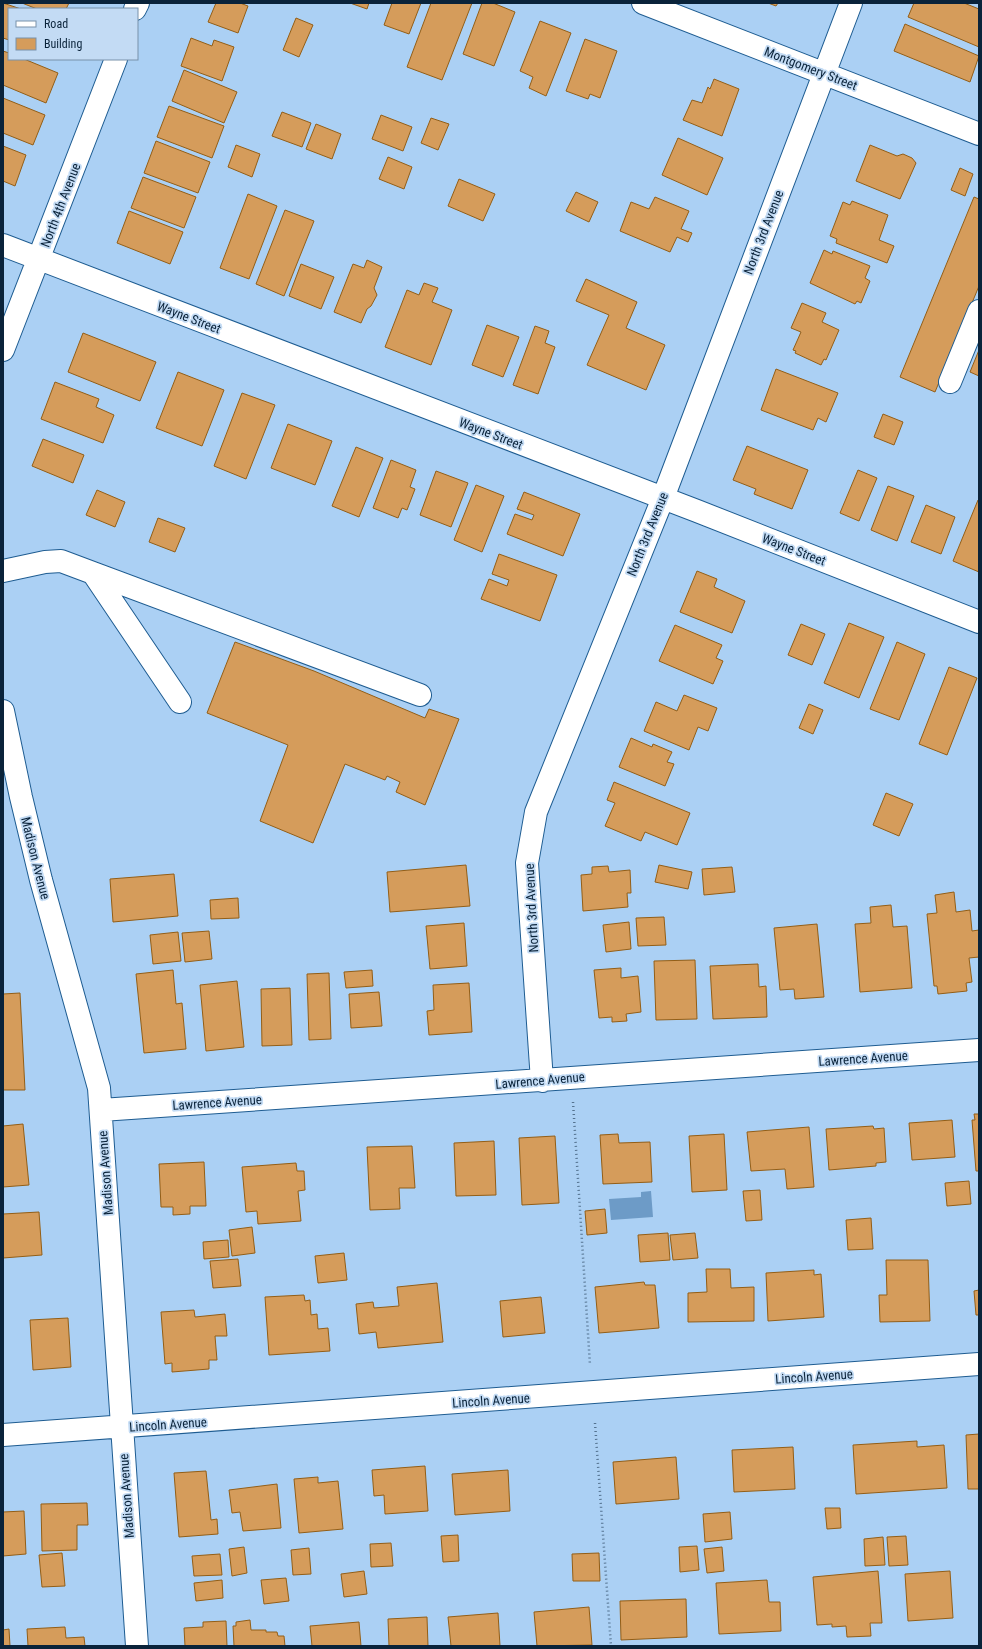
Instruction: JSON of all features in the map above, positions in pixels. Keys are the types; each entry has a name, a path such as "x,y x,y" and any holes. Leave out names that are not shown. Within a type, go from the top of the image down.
{"street":[{"name":"Montgomery Street","path":"643,3 979,134"},
{"name":"North 3rd Avenue","path":"542,1081 527,863 536,812 663,498 823,72 851,3"},
{"name":"North 4th Avenue","path":"3,350 116,60"},
{"name":"Wayne Street","path":"3,245 663,498 979,622"},
{"path":"950,382 979,311"},
{"path":"3,571 45,562 61,561 420,695"},
{"path":"93,573 180,702"},
{"name":"Madison Avenue","path":"3,711 21,797 39,872 99,1088 136,1646"},
{"name":"Lawrence Avenue","path":"101,1110 979,1050"},
{"name":"Lincoln Avenue","path":"3,1435 122,1428 979,1364"}],"path":[{"path":"573,1098 590,1365"},
{"path":"594,1423 611,1646"}],"water":[{"path":"651,1191 653,1217 611,1220 609,1199 641,1197 641,1192"}],"building":[{"path":"3,3 18,8 8,8 8,40 3,38"},
{"path":"22,3 69,3 66,8 34,8"},
{"path":"216,3 240,3 248,6 238,33 208,22"},
{"path":"350,3 369,3 367,9"},
{"path":"392,3 421,3 409,34 384,25"},
{"path":"431,3 472,3 442,80 407,67"},
{"path":"482,3 493,3 515,12 494,66 463,54"},
{"path":"768,3 778,3 776,6"},
{"path":"914,3 964,3 979,9 979,47 908,17"},
{"path":"296,18 313,25 299,57 283,50"},
{"path":"540,21 571,33 546,96 529,88 533,77 520,71"},
{"path":"905,24 979,56 970,82 894,51"},
{"path":"191,38 212,46 214,40 234,47 222,81 181,66"},
{"path":"585,39 617,51 600,98 590,94 588,99 566,91"},
{"path":"3,51 8,53 8,60 26,60 58,73 46,103 3,85"},
{"path":"184,70 237,92 224,123 172,101"},
{"path":"714,79 739,89 722,136 683,120 692,100 702,103 708,87 710,89"},
{"path":"3,98 45,115 33,145 3,133"},
{"path":"169,106 224,126 212,158 157,137"},
{"path":"282,112 311,123 302,147 272,136"},
{"path":"381,115 412,127 403,151 372,139"},
{"path":"431,118 449,124 438,150 421,143"},
{"path":"316,124 341,134 332,159 306,149"},
{"path":"678,138 723,158 707,195 662,175"},
{"path":"156,141 210,162 198,193 144,173"},
{"path":"236,145 260,154 252,177 228,167"},
{"path":"870,145 897,156 903,154 912,158 916,163 900,199 856,181"},
{"path":"3,146 26,155 15,186 3,181"},
{"path":"388,157 412,167 404,189 379,179"},
{"path":"960,168 973,174 965,196 951,190"},
{"path":"143,177 196,197 184,228 131,208"},
{"path":"459,179 495,194 483,221 448,206"},
{"path":"576,192 598,202 589,222 566,211"},
{"path":"248,194 277,206 249,279 220,268"},
{"path":"655,197 689,211 681,229 692,233 688,242 677,237 670,252 620,231 631,202 649,209"},
{"path":"974,197 979,199 979,286 935,392 900,377"},
{"path":"852,201 888,215 879,240 894,246 887,263 836,243 837,239 830,236 843,202 850,205"},
{"path":"285,210 314,221 284,296 256,284"},
{"path":"129,211 183,232 170,264 117,243"},
{"path":"824,250 832,254 833,251 870,266 865,278 870,281 861,303 857,301 855,304 810,283"},
{"path":"367,260 382,267 374,288 377,295 371,306 367,309 361,323 334,312 353,264 364,268"},
{"path":"301,264 334,277 321,309 289,296"},
{"path":"586,279 637,302 626,328 665,345 646,390 587,365 609,315 576,301"},
{"path":"424,283 438,288 432,302 452,310 431,365 385,347 407,290 419,295"},
{"path":"802,303 826,313 822,322 839,330 826,360 824,359 821,365 795,353 796,351 793,350 801,332 791,328"},
{"path":"487,325 519,337 503,377 472,365"},
{"path":"535,326 549,331 545,343 555,347 538,394 513,385"},
{"path":"83,333 156,362 140,401 68,372"},
{"path":"979,350 979,376 970,372"},
{"path":"776,369 838,393 826,422 818,418 813,430 761,410"},
{"path":"178,372 224,390 202,446 156,428"},
{"path":"55,382 99,399 96,407 114,415 103,443 41,419"},
{"path":"242,393 275,405 246,479 214,466"},
{"path":"883,414 903,422 894,445 874,437"},
{"path":"288,424 332,441 315,485 271,468"},
{"path":"43,439 84,455 73,483 32,466"},
{"path":"747,446 808,470 792,509 754,494 756,489 733,480"},
{"path":"356,447 383,458 359,517 332,506"},
{"path":"391,460 416,470 410,487 415,489 407,510 402,508 398,518 373,508"},
{"path":"858,470 877,478 859,521 840,513"},
{"path":"436,471 468,483 451,527 420,515"},
{"path":"476,485 504,496 482,552 454,540"},
{"path":"888,486 914,496 897,541 871,530"},
{"path":"97,490 125,502 115,527 86,515"},
{"path":"524,492 580,514 563,556 507,534 515,514 532,520 534,515 517,509"},
{"path":"978,500 979,501 979,572 953,561"},
{"path":"926,505 955,517 941,554 911,542"},
{"path":"158,518 185,528 175,552 149,542"},
{"path":"499,554 557,575 540,621 481,599 489,579 507,586 509,580 492,574"},
{"path":"697,571 717,579 714,587 745,601 732,633 680,612"},
{"path":"849,623 884,637 859,698 824,683"},
{"path":"801,624 825,634 812,665 788,655"},
{"path":"675,625 722,645 716,658 723,661 713,684 659,661"},
{"path":"235,642 314,671 425,718 429,709 459,719 425,805 396,792 400,782 387,776 385,780 345,764 313,843 260,821 288,745 207,713"},
{"path":"897,642 925,654 899,720 870,709"},
{"path":"949,667 977,678 947,755 919,744"},
{"path":"684,695 717,708 708,731 698,727 689,750 644,731 656,702 677,711"},
{"path":"809,704 823,710 813,734 799,728"},
{"path":"631,738 652,747 653,744 672,752 667,762 674,764 665,786 619,767"},
{"path":"614,782 690,813 677,845 645,832 641,841 605,826 615,803 607,800"},
{"path":"886,793 913,804 899,836 873,825"},
{"path":"466,865 470,906 390,912 387,872"},
{"path":"659,865 692,872 688,889 655,882"},
{"path":"608,866 609,872 630,870 631,893 627,893 628,907 583,911 581,875 592,874 592,867"},
{"path":"732,867 735,892 704,895 702,869"},
{"path":"174,874 178,916 113,922 110,879"},
{"path":"954,892 956,912 970,910 972,931 979,930 979,957 969,958 972,982 966,983 967,991 938,994 937,986 934,986 927,914 937,913 935,895"},
{"path":"238,898 239,918 211,919 210,900"},
{"path":"891,905 893,927 907,926 912,988 860,992 855,924 871,923 870,907"},
{"path":"664,917 666,945 638,946 636,918"},
{"path":"629,922 631,949 606,952 603,925"},
{"path":"464,923 467,966 430,969 426,926"},
{"path":"817,924 824,997 795,999 794,989 780,990 774,928"},
{"path":"209,931 212,959 185,962 182,933"},
{"path":"178,932 181,961 153,964 150,935"},
{"path":"695,960 697,1019 656,1020 654,961"},
{"path":"758,964 759,987 766,986 767,1017 713,1019 710,966"},
{"path":"621,968 621,978 638,976 641,1012 626,1014 627,1021 612,1022 612,1017 599,1018 594,970"},
{"path":"173,970 176,1004 182,1003 186,1049 144,1053 136,974"},
{"path":"372,970 373,986 346,988 344,972"},
{"path":"329,973 331,1039 309,1040 307,974"},
{"path":"237,981 244,1047 206,1051 200,985"},
{"path":"469,983 472,1032 429,1035 427,1011 434,1010 433,985"},
{"path":"290,988 292,1045 262,1046 261,989"},
{"path":"379,992 382,1026 351,1028 349,994"},
{"path":"20,993 25,1090 3,1090 3,994"},
{"path":"974,1114 979,1114 979,1171 976,1171 972,1120 975,1120"},
{"path":"952,1120 955,1157 912,1160 909,1123"},
{"path":"23,1124 29,1185 3,1187 3,1126"},
{"path":"873,1126 874,1129 884,1128 886,1162 876,1163 876,1166 829,1170 826,1129"},
{"path":"809,1127 814,1187 787,1189 785,1169 751,1171 747,1132"},
{"path":"618,1134 619,1143 650,1142 652,1182 603,1184 600,1135"},
{"path":"724,1134 727,1190 692,1192 689,1136"},
{"path":"555,1136 559,1203 522,1205 519,1138"},
{"path":"494,1141 496,1195 456,1196 454,1143"},
{"path":"412,1146 415,1188 399,1188 400,1209 370,1210 367,1147"},
{"path":"204,1162 206,1206 190,1206 190,1214 173,1215 173,1207 161,1207 159,1164"},
{"path":"296,1163 297,1171 304,1171 305,1190 298,1191 301,1221 258,1224 257,1211 246,1212 242,1167"},
{"path":"969,1181 971,1204 947,1206 945,1183"},
{"path":"760,1190 762,1220 746,1221 743,1191"},
{"path":"605,1209 607,1233 587,1235 585,1211"},
{"path":"39,1212 42,1255 3,1258 3,1214"},
{"path":"871,1218 873,1249 848,1250 846,1220"},
{"path":"252,1227 255,1253 232,1256 229,1230"},
{"path":"668,1233 670,1260 640,1262 638,1235"},
{"path":"695,1233 698,1258 673,1260 670,1235"},
{"path":"228,1240 229,1257 204,1259 203,1242"},
{"path":"344,1253 347,1280 318,1283 315,1256"},
{"path":"238,1259 241,1286 213,1288 210,1261"},
{"path":"886,1260 928,1260 930,1321 880,1322 879,1295 887,1295"},
{"path":"706,1269 730,1269 731,1288 754,1287 754,1321 688,1322 688,1293 707,1292"},
{"path":"814,1270 814,1275 821,1274 824,1317 768,1321 766,1273"},
{"path":"644,1282 645,1285 655,1285 659,1328 599,1333 595,1287"},
{"path":"437,1283 443,1342 378,1348 376,1332 359,1334 356,1304 373,1302 374,1308 399,1306 397,1287"},
{"path":"979,1290 979,1315 976,1315 974,1291"},
{"path":"304,1295 305,1301 310,1300 311,1315 317,1314 318,1329 328,1328 330,1351 269,1355 265,1297"},
{"path":"541,1297 545,1333 503,1337 500,1301"},
{"path":"194,1310 195,1317 225,1314 227,1336 215,1336 217,1360 209,1360 209,1369 172,1372 172,1363 165,1364 161,1312"},
{"path":"68,1318 71,1367 33,1370 30,1320"},
{"path":"979,1434 979,1489 968,1489 966,1435"},
{"path":"917,1441 917,1447 944,1445 947,1488 856,1494 853,1445"},
{"path":"793,1447 795,1489 734,1492 732,1450"},
{"path":"676,1457 679,1499 616,1504 613,1462"},
{"path":"425,1466 428,1511 385,1514 384,1495 374,1496 372,1470"},
{"path":"508,1470 510,1511 455,1515 452,1474"},
{"path":"206,1471 211,1520 217,1519 218,1534 179,1537 174,1473"},
{"path":"318,1477 318,1483 338,1481 343,1529 299,1533 294,1479"},
{"path":"277,1484 281,1528 243,1531 240,1512 232,1513 229,1490"},
{"path":"87,1503 88,1525 77,1525 77,1550 42,1551 41,1504"},
{"path":"825,1508 840,1508 841,1528 827,1529"},
{"path":"24,1511 26,1554 3,1556 3,1512"},
{"path":"730,1512 732,1539 705,1542 703,1514"},
{"path":"458,1535 459,1561 443,1562 441,1536"},
{"path":"906,1536 908,1565 889,1566 887,1537"},
{"path":"883,1537 885,1565 865,1566 864,1539"},
{"path":"391,1543 393,1566 371,1567 370,1544"},
{"path":"697,1546 699,1570 680,1572 679,1547"},
{"path":"244,1547 247,1573 232,1576 229,1549"},
{"path":"722,1547 724,1571 707,1573 704,1549"},
{"path":"309,1548 311,1574 293,1575 291,1550"},
{"path":"62,1553 65,1586 42,1587 39,1555"},
{"path":"599,1553 600,1581 573,1581 572,1554"},
{"path":"220,1554 222,1575 194,1576 192,1556"},
{"path":"364,1571 367,1594 344,1597 341,1574"},
{"path":"878,1571 882,1623 870,1623 871,1636 847,1637 846,1626 832,1627 832,1624 817,1625 813,1577"},
{"path":"950,1571 953,1618 908,1621 905,1574"},
{"path":"286,1578 289,1601 264,1604 261,1580"},
{"path":"222,1580 223,1598 196,1601 194,1583"},
{"path":"767,1580 769,1602 780,1602 781,1631 719,1634 716,1583"},
{"path":"686,1599 687,1637 621,1640 620,1601"},
{"path":"589,1607 592,1645 537,1646 534,1612"},
{"path":"498,1613 500,1646 451,1646 448,1617"},
{"path":"427,1617 428,1646 389,1646 388,1619"},
{"path":"250,1620 251,1630 277,1632 278,1636 284,1636 285,1646 234,1646 233,1626 236,1626 236,1622"},
{"path":"226,1621 227,1646 185,1646 184,1628 203,1627 203,1622"},
{"path":"359,1622 361,1646 312,1646 310,1626"},
{"path":"65,1627 66,1638 84,1637 85,1646 28,1646 27,1629"},
{"path":"9,1629 10,1646 3,1646 3,1630"}]}
